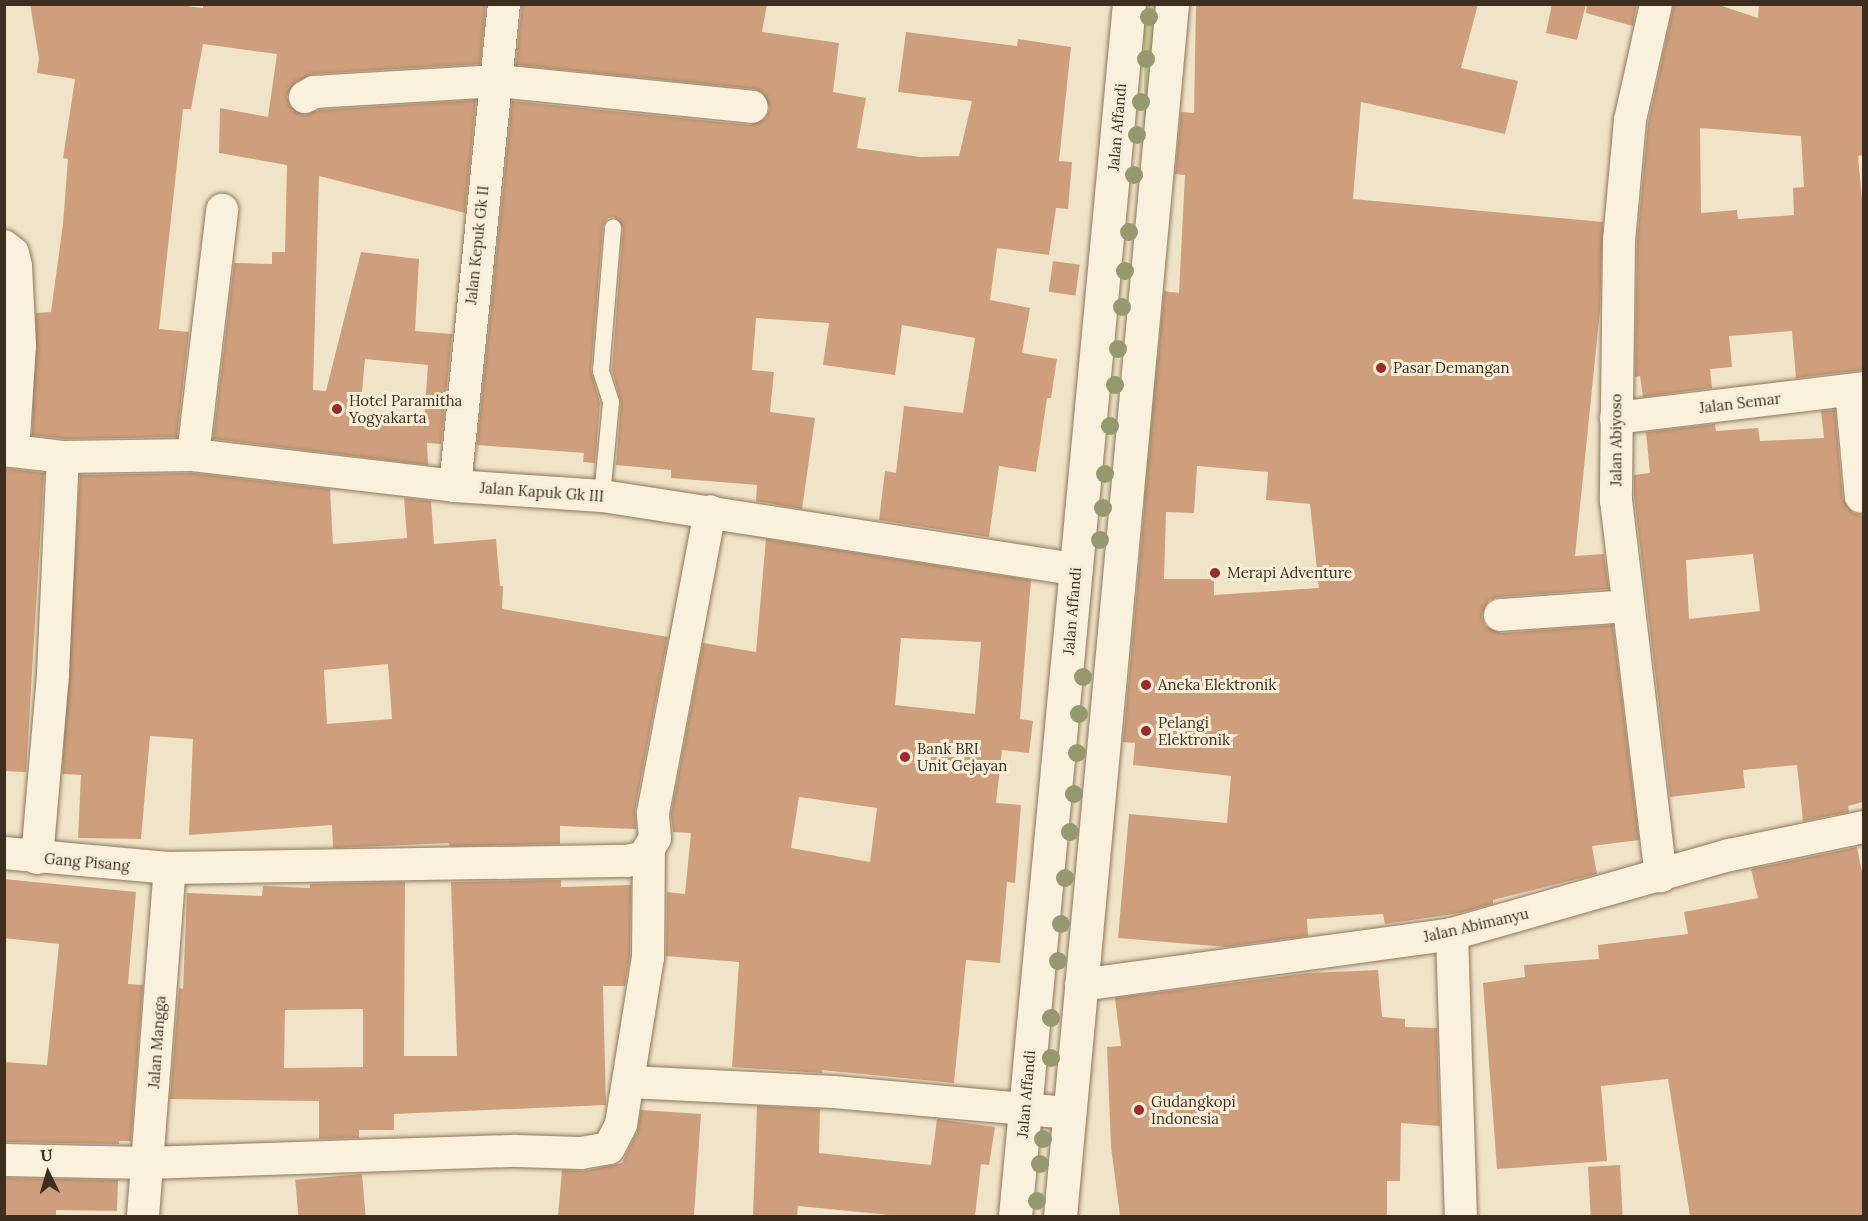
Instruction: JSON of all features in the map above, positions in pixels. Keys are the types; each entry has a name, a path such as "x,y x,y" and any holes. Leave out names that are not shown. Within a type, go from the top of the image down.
{"main road":[{"name":"Jalan Affandi","path":"1015,1216 1129,4"},
{"path":"1060,1216 1172,4"},
{"path":"1076,569 1119,576"}],"street":[{"name":"Jalan Kepuk Gk II","path":"454,486 478,233 498,81 504,4"},
{"name":"Jalan Abiyoso","path":"1656,4 1630,120 1619,240 1616,500 1661,876"},
{"path":"305,97 314,92 498,81 752,107"},
{"path":"194,455 222,210"},
{"path":"4,246 13,253 16,266 19,334 9,451"},
{"path":"1857,389 1861,497"},
{"name":"Jalan Semar","path":"1616,418 1857,389"},
{"name":"Jalan Kapuk Gk III","path":"9,451 63,457 194,455 454,486 602,496 1076,569"},
{"path":"36,858 53,674 63,457"},
{"path":"4,1160 147,1163 516,1151 581,1153 609,1148 621,1124 629,1082 648,958 649,851 655,838 653,813 710,511"},
{"path":"1500,615 1628,606"},
{"name":"Jalan Abimanyu","path":"1081,986 1452,934 1764,847 1863,832"},
{"name":"Gang Pisang","path":"4,853 36,858 170,868 627,861 644,857 649,851"},
{"name":"Jalan Mangga","path":"143,1216 170,868"},
{"path":"1452,934 1461,1216"},
{"path":"629,1082 834,1092 1024,1112 1070,1113"}],"lane":[{"path":"602,496 611,402 601,371 613,227"}],"green space":[{"path":"1144,5 1157,5 1157,557 1144,557"}],"building":[{"path":"30,4 170,4 203,8 203,4 486,4 480,64 313,74 296,82 287,96 290,106 304,115 319,110 476,100 465,213 319,176 313,390 326,391 361,252 419,259 415,331 452,334 441,444 427,443 428,465 213,439 234,263 272,264 272,252 285,252 287,165 219,153 220,108 268,117 277,54 203,44 191,109 183,109 159,329 189,332 177,437 64,439 32,435 36,313 51,312 63,224 68,159 63,158 75,79 37,73 39,59","holes":["365,359 428,365 424,421 360,413"]},
{"path":"522,4 767,4 762,32 839,43 833,92 866,98 857,148 920,157 959,156 972,101 898,92 906,32 1017,46 1018,39 1071,47 1059,161 1072,162 1068,209 1056,208 1049,255 997,248 990,300 1030,308 1022,353 1057,359 1051,398 1047,398 1036,472 999,466 989,537 879,520 885,471 896,473 904,406 963,413 975,338 902,325 895,375 823,365 829,323 756,318 752,370 774,372 770,412 815,418 802,509 756,501 757,485 671,478 671,470 616,465 621,403 612,370 623,228 614,217 608,218 603,226 591,370 600,403 595,463 583,462 584,453 477,445 512,101 750,125 766,118 770,108 763,93 754,89 516,65"},
{"path":"1196,4 1478,4 1461,68 1518,81 1505,134 1361,102 1353,199 1603,222 1600,310 1575,556 1604,554 1609,589 1498,597 1489,600 1482,616 1485,626 1501,633 1613,625 1639,840 1592,846 1597,874 1493,900 1493,904 1460,913 1385,924 1383,914 1307,919 1308,936 1226,947 1118,938 1129,814 1227,823 1231,776 1133,765 1135,743 1123,742 1164,291 1179,293 1185,175 1175,174 1181,112 1194,113","holes":["1197,466 1268,472 1266,500 1310,504 1319,588 1214,595 1214,579 1164,579 1166,512 1194,513"]},
{"path":"1552,4 1586,4 1577,40 1546,33"},
{"path":"1587,4 1637,4 1633,26 1586,13"},
{"path":"1674,4 1716,4 1758,18 1759,4 1863,4 1863,155 1858,156 1863,210 1863,370 1796,378 1792,331 1729,336 1732,367 1710,369 1712,388 1643,397 1640,376 1635,377 1637,241 1648,123","holes":["1700,128 1801,136 1804,187 1793,188 1794,215 1738,219 1737,210 1701,213"]},
{"path":"1053,261 1080,265 1075,295 1049,292"},
{"path":"1835,410 1843,499 1853,513 1863,515 1863,802 1848,806 1849,812 1803,821 1797,765 1743,770 1745,788 1670,797 1634,495 1634,475 1650,473 1646,432 1715,424 1716,431 1758,428 1760,441 1824,438 1821,411","holes":["1753,554 1760,611 1689,619 1686,560"]},
{"path":"4,468 44,473 26,772 4,771"},
{"path":"192,473 330,489 333,544 407,538 404,498 431,501 434,544 496,539 500,586 503,586 502,609 668,637 635,810 636,829 560,826 560,844 450,846 449,843 333,848 332,825 189,835 193,739 150,736 141,839 78,838 81,775 62,774 80,475","holes":["388,664 392,719 327,724 324,670"]},
{"path":"766,539 1031,580 1020,719 1033,721 1029,753 1002,750 996,803 1021,805 1015,883 1007,882 1000,963 966,960 954,1083 822,1070 822,1073 732,1067 739,962 666,956 667,892 685,894 691,833 673,832 671,814 703,643 756,652","holes":["901,638 981,642 975,714 895,705","799,797 877,808 870,862 791,848"]},
{"path":"1857,847 1863,877 1863,1216 1690,1216 1668,1079 1601,1086 1607,1161 1497,1169 1483,983 1525,977 1524,965 1599,959 1598,945 1688,934 1684,912 1758,898 1751,869"},
{"path":"4,879 136,892 128,984 143,985 131,1141 119,1141 119,1144 4,1142 4,1062 47,1065 59,944 4,938"},
{"path":"561,880 561,887 631,885 630,956 625,986 603,986 606,1105 394,1114 394,1130 359,1130 359,1138 319,1139 319,1101 170,1099 179,988 183,989 187,893 262,896 263,886 310,888 310,884 405,882 404,1056 457,1056 451,882","holes":["363,1009 363,1067 284,1068 285,1010"]},
{"path":"1378,970 1382,1017 1405,1019 1405,1027 1437,1028 1440,1126 1401,1123 1400,1181 1387,1181 1387,1216 1120,1216 1111,1147 1107,1047 1121,1046 1115,998 1309,973"},
{"path":"757,1106 820,1109 819,1153 931,1165 937,1119 995,1127 989,1165 981,1164 975,1216 900,1216 798,1206 797,1216 753,1216"},
{"path":"641,1110 701,1114 694,1216 558,1216 562,1170 584,1171 622,1163 637,1132"},
{"path":"1620,1165 1623,1216 1591,1216 1588,1167"},
{"path":"362,1174 366,1216 298,1216 295,1180"},
{"path":"4,1178 118,1180 117,1211 56,1210 56,1216 4,1216"}],"place":[{"name":"Pasar Demangan","path":"1381,368"},
{"name":"Hotel Paramitha Yogyakarta","path":"337,409"},
{"name":"Merapi Adventure","path":"1215,573"},
{"name":"Aneka Elektronik","path":"1146,685"},
{"name":"Pelangi Elektronik","path":"1146,731"},
{"name":"Bank BRI Unit Gejayan","path":"905,757"},
{"name":"Gudangkopi Indonesia","path":"1139,1110"}]}
